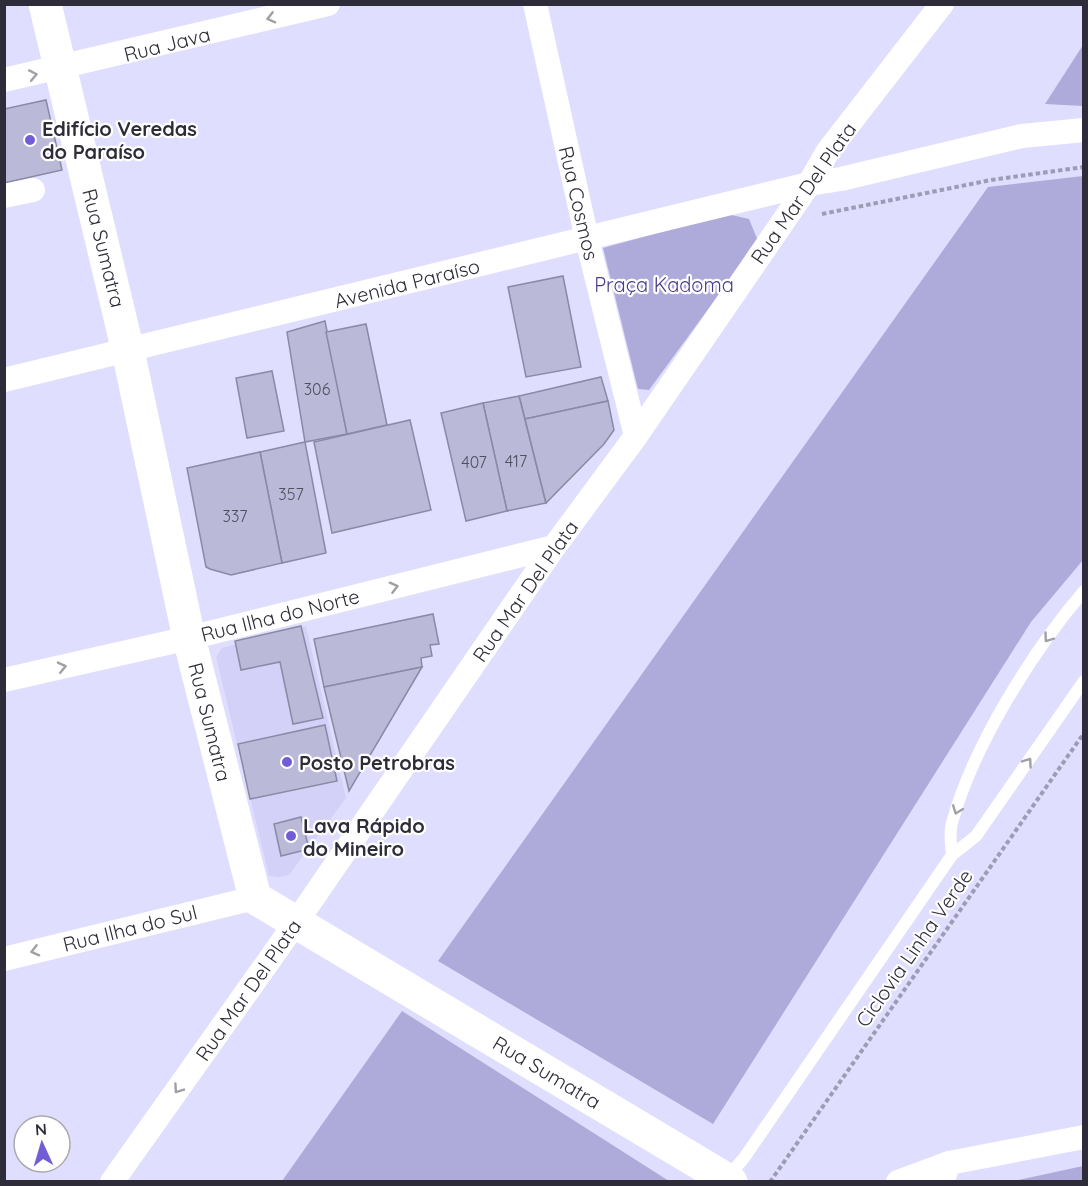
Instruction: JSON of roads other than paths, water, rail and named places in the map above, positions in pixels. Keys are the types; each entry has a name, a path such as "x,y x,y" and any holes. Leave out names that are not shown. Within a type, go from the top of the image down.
{"street":[{"name":"Rua Sumatra","path":"45,4 128,351 189,638 255,898 297,921 728,1181"},
{"name":"Rua Java","path":"4,80 61,69 328,4"},
{"name":"Rua Cosmos","path":"535,4 587,238 636,436"},
{"name":"Rua Mar Del Plata","path":"112,1182 297,921 554,547 636,436 809,184 828,150 942,4"},
{"name":"Avenida Paraíso","path":"4,380 809,184 842,179 1022,136 1083,130"},
{"path":"4,196 33,190"},
{"name":"Rua Ilha do Norte","path":"4,680 189,638 554,547"},
{"name":"Rua Ilha do Sul","path":"4,958 255,898"},
{"path":"898,1182 1083,1137"}],"lane":[{"path":"952,855 951,825 991,732 1043,644 1083,591"},
{"path":"728,1181 952,855 976,836 1083,681"}],"place":[{"name":"Edifício Veredas do Paraíso","path":"30,140"},
{"name":"Posto Petrobras","path":"287,762"},
{"name":"Lava Rápido do Mineiro","path":"291,836"}],"park label":[{"name":"Praça Kadoma","path":"664,284"}]}
